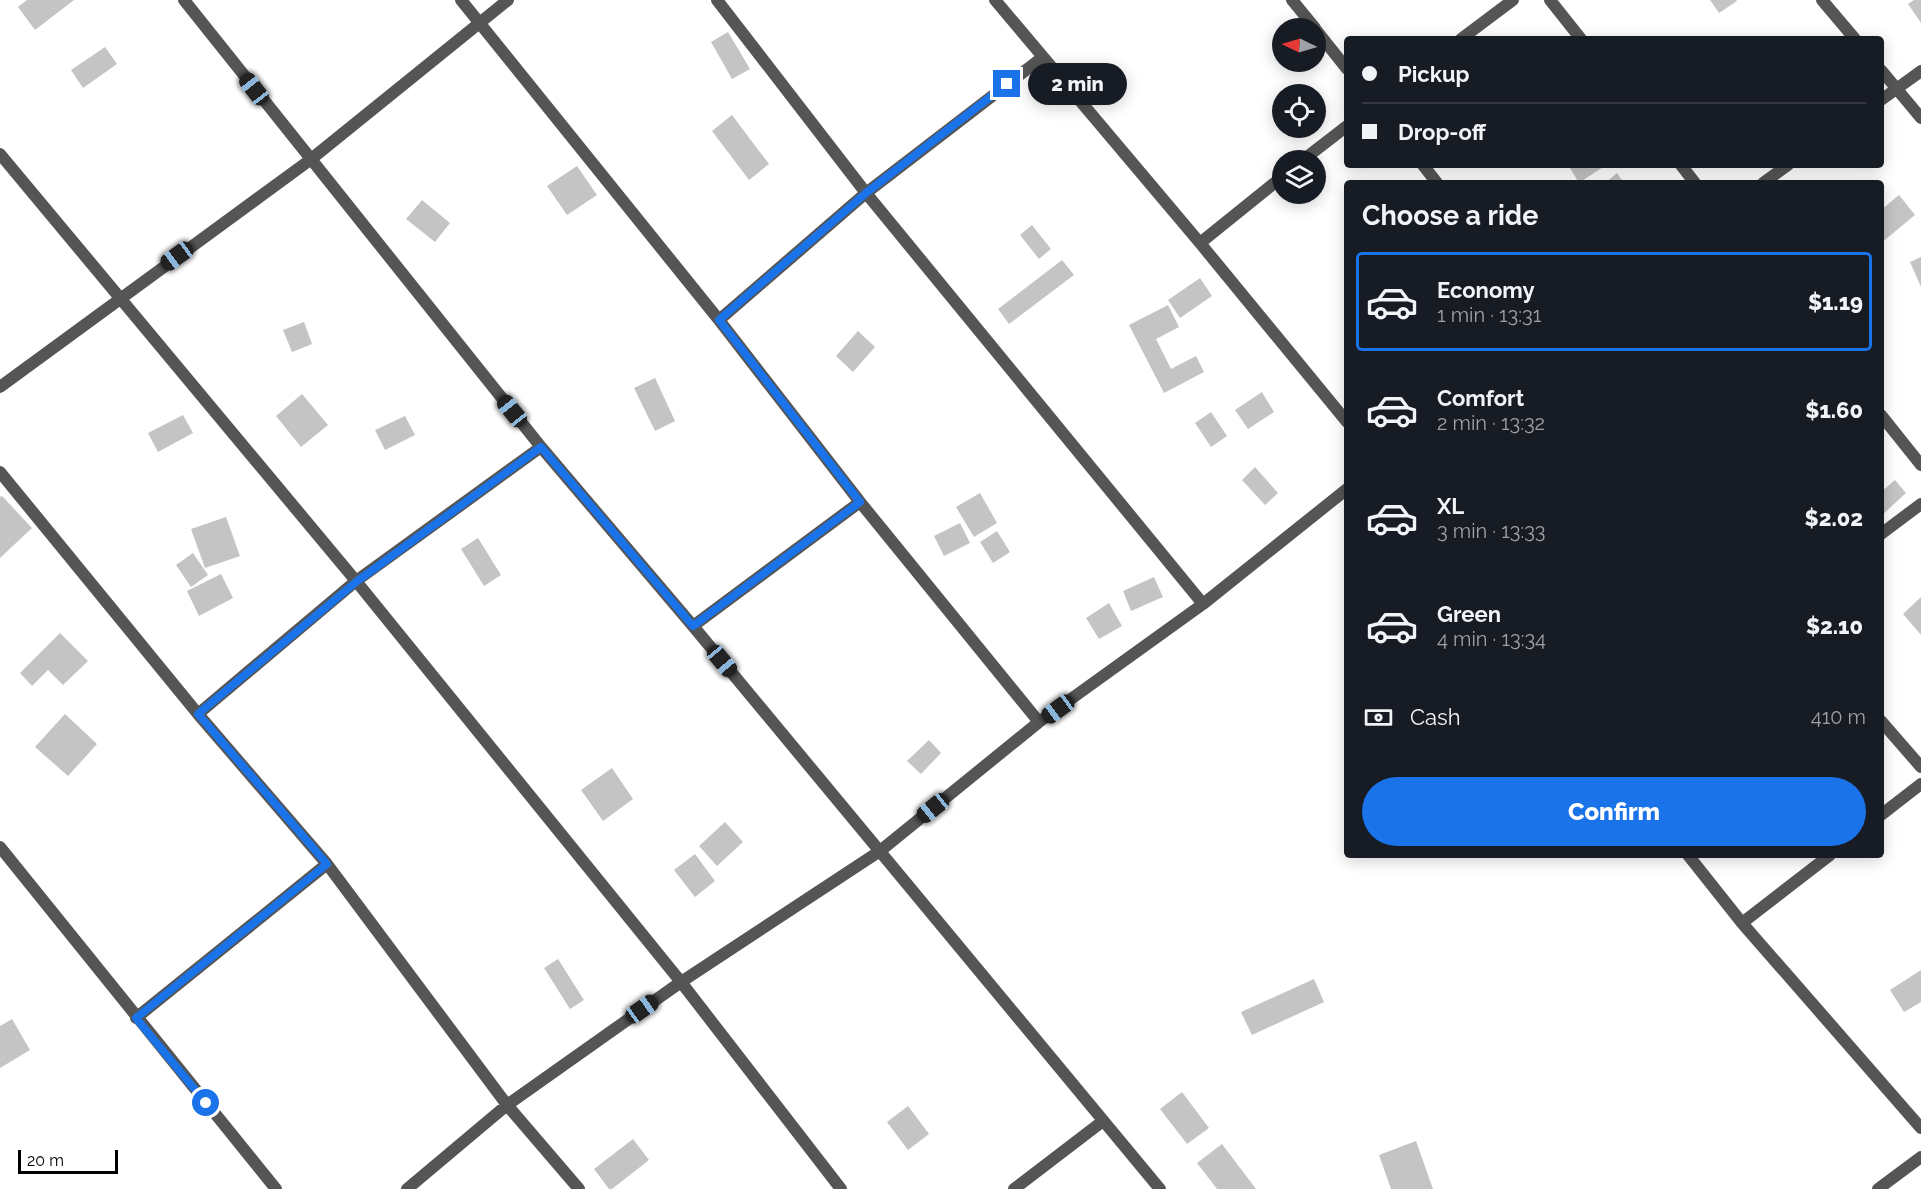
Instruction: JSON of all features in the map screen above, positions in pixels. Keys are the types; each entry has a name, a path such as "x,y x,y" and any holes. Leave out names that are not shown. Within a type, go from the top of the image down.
{"street":[{"path":"183,0 541,447 880,850 1160,1189"},
{"path":"462,0 719,320 860,502 1039,722"},
{"path":"0,387 310,160 508,0"},
{"path":"717,0 866,193 1203,604"},
{"path":"995,0 1344,418"},
{"path":"1292,0 1306,18"},
{"path":"1465,36 1513,0"},
{"path":"1550,0 1579,36"},
{"path":"1822,0 1852,36"},
{"path":"1326,43 1344,65"},
{"path":"719,320 866,193 1043,57"},
{"path":"1884,98 1921,71"},
{"path":"1884,74 1921,118"},
{"path":"1317,150 1344,128"},
{"path":"0,154 356,582 681,981 841,1189"},
{"path":"1424,168 1434,180"},
{"path":"1683,168 1693,180"},
{"path":"1767,180 1784,168"},
{"path":"1200,243 1272,185"},
{"path":"1884,419 1921,465"},
{"path":"198,714 356,582 541,447"},
{"path":"0,472 198,714 327,864 507,1105 579,1189"},
{"path":"407,1189 507,1105 681,981 880,850 1039,722 1203,604 1344,491"},
{"path":"693,626 860,502"},
{"path":"1884,532 1921,504"},
{"path":"1884,724 1921,767"},
{"path":"1884,813 1921,784"},
{"path":"0,847 276,1189"},
{"path":"1690,858 1742,923 1921,1128"},
{"path":"1742,923 1826,858"},
{"path":"136,1018 327,864"},
{"path":"1014,1189 1103,1121"},
{"path":"1878,1189 1921,1157"}],"building":[{"path":"27,0 74,0 35,30 18,7"},
{"path":"1710,0 1736,0 1737,1 1719,13"},
{"path":"1914,0 1921,0 1921,23 1908,4"},
{"path":"728,32 750,69 732,79 711,42"},
{"path":"105,47 117,64 83,88 71,70"},
{"path":"732,115 769,164 749,180 712,131"},
{"path":"577,166 597,195 567,215 547,186"},
{"path":"1570,168 1602,168 1584,180 1577,180"},
{"path":"1617,173 1622,180 1609,180"},
{"path":"1899,195 1915,215 1884,241 1884,208"},
{"path":"422,200 450,223 435,242 406,219"},
{"path":"1032,225 1051,249 1039,259 1020,235"},
{"path":"1921,257 1921,287 1910,262"},
{"path":"1062,260 1074,275 1009,324 998,309"},
{"path":"1200,278 1212,296 1180,318 1168,300"},
{"path":"1168,305 1179,327 1156,339 1171,369 1196,356 1204,372 1164,393 1129,325"},
{"path":"304,322 312,344 292,352 283,330"},
{"path":"858,331 875,347 853,372 836,356"},
{"path":"655,378 675,421 655,431 634,388"},
{"path":"1262,392 1274,412 1248,429 1235,410"},
{"path":"302,394 328,425 301,447 276,416"},
{"path":"1211,412 1227,436 1211,447 1195,423"},
{"path":"183,415 193,433 158,452 148,433"},
{"path":"405,416 415,435 385,450 375,430"},
{"path":"1255,467 1278,493 1265,505 1242,480"},
{"path":"1895,480 1906,493 1884,513 1884,489"},
{"path":"980,493 997,523 974,537 956,507"},
{"path":"2,496 32,528 0,558 0,497"},
{"path":"226,517 240,556 205,568 191,529"},
{"path":"960,523 970,543 944,556 934,536"},
{"path":"997,531 1010,552 993,563 980,542"},
{"path":"478,538 501,575 484,586 461,549"},
{"path":"193,553 208,575 191,587 176,565"},
{"path":"221,574 233,598 199,616 187,591"},
{"path":"1154,577 1163,597 1131,611 1123,591"},
{"path":"1921,597 1921,635 1903,614"},
{"path":"1109,603 1122,626 1099,639 1086,618"},
{"path":"60,633 88,661 63,685 48,670 32,686 20,673"},
{"path":"65,714 97,744 68,776 35,747"},
{"path":"929,740 941,753 921,774 907,761"},
{"path":"612,768 633,799 603,821 581,790"},
{"path":"725,822 743,842 717,866 699,846"},
{"path":"695,854 715,881 695,897 674,870"},
{"path":"558,959 584,1000 570,1009 544,968"},
{"path":"1921,970 1921,1002 1904,1012 1890,990"},
{"path":"1314,979 1324,1002 1252,1035 1241,1012"},
{"path":"12,1019 30,1050 0,1068 0,1026"},
{"path":"1182,1092 1209,1128 1187,1144 1160,1109"},
{"path":"908,1106 929,1134 908,1150 887,1122"},
{"path":"633,1139 649,1160 609,1189 594,1169"},
{"path":"1416,1141 1433,1189 1391,1189 1379,1155"},
{"path":"1222,1144 1256,1189 1217,1189 1197,1163"}],"route":[{"path":"206,1103 136,1018 327,864 198,714 356,582 541,447 693,626 860,502 719,320 866,193 1007,84"}]}
